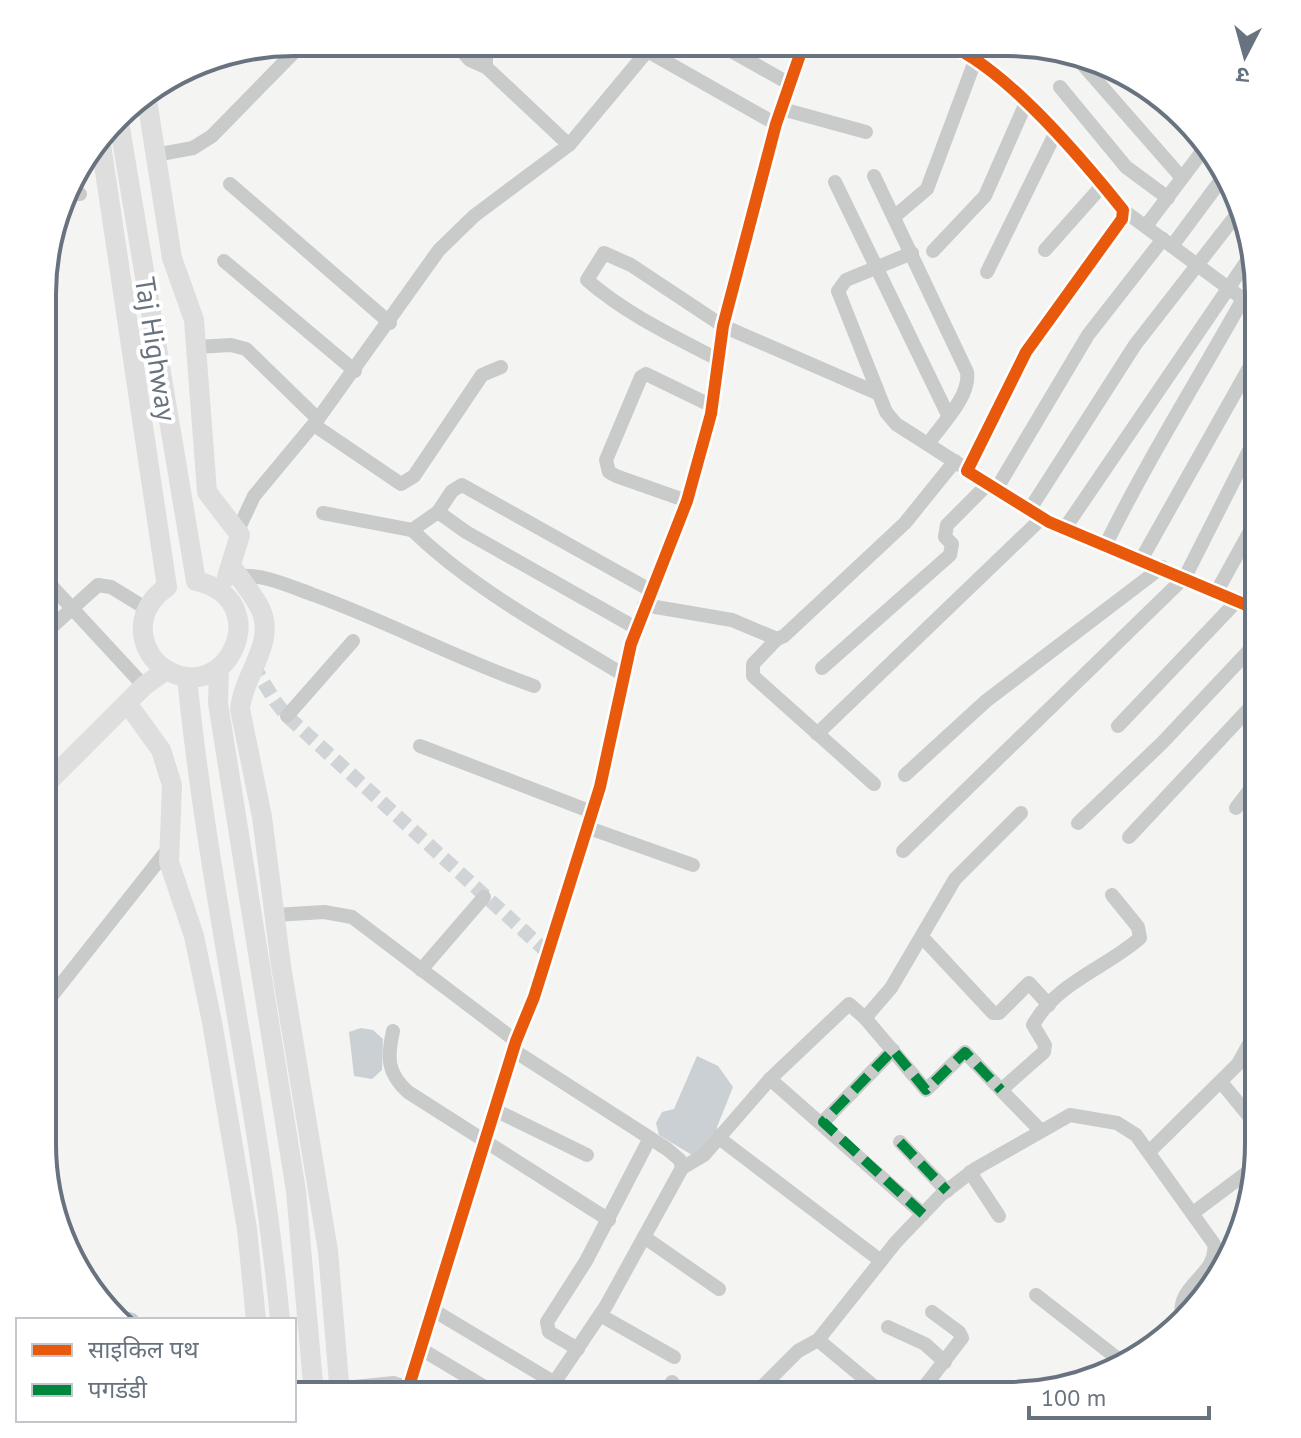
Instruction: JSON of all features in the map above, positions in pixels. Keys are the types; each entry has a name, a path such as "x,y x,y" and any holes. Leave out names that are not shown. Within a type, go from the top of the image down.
{"main road":[{"path":"102,154 167,587 147,609 143,626 145,643 153,658 166,670 187,677 204,675 219,668 231,655 239,631 233,605 222,592 235,571 240,541 238,530 207,492 194,320 172,258 148,107"},
{"name":"Taj Highway","path":"121,131 196,581 222,592"},
{"path":"235,571 265,621 263,645 241,697 240,709 262,817 328,1251 339,1381"},
{"path":"219,668 218,703 296,1191 313,1381"},
{"path":"57,773 144,686 166,670"},
{"path":"187,677 195,759 270,1214 280,1318"},
{"path":"127,703 161,750 172,785 168,849 173,878 194,936 212,1022 242,1200 256,1318"},
{"path":"172,785 195,759"}],"street":[{"path":"155,155 193,148 212,136 290,56"},
{"path":"466,56 486,67 569,145"},
{"path":"486,56 486,67"},
{"path":"238,530 254,496 355,371 423,272 458,229 569,145 645,56"},
{"path":"665,56 776,124"},
{"path":"740,56 790,84"},
{"path":"411,1381 514,1046 537,988 600,787 622,674 636,628 687,501 712,406 723,326 776,124 800,56"},
{"path":"967,56 1026,103 1123,210 1243,299 1195,385 1173,414 1106,544"},
{"path":"894,217 927,189 975,61"},
{"path":"1088,71 1182,178"},
{"path":"1060,87 1126,167 1168,198"},
{"path":"933,251 985,196 1026,103"},
{"path":"782,109 866,132"},
{"path":"987,272 1055,134"},
{"path":"1146,226 1200,154"},
{"path":"874,176 967,372 969,382 928,444"},
{"path":"835,182 948,415"},
{"path":"230,184 390,323"},
{"path":"822,668 950,555 952,544 945,537 947,525 993,486 1088,335 1217,184"},
{"path":"1045,250 1101,187"},
{"path":"874,784 753,676 753,664 905,523 960,465 1026,352 1122,219 1123,210"},
{"path":"817,734 1036,514 1135,345 1233,219"},
{"path":"719,360 654,327 606,297 587,280 604,253 631,265 723,326 877,393"},
{"path":"912,253 846,280 838,291 877,393 896,424 1036,514 1244,603"},
{"path":"224,261 355,371"},
{"path":"1065,528 1243,267"},
{"path":"196,347 231,345 246,349 316,422 401,484 414,476 482,375 501,367"},
{"path":"687,501 616,476 609,472 606,460 641,377 646,374 712,406"},
{"path":"1142,558 1244,377"},
{"path":"903,851 1185,577 1244,461"},
{"path":"412,530 438,512 457,485 466,486 650,590"},
{"path":"438,512 466,532 636,628"},
{"path":"323,513 412,530 433,552 487,590 622,674"},
{"path":"1217,591 1244,542"},
{"path":"905,775 986,701 1162,567"},
{"path":"235,571 266,578 342,605 488,670 534,686"},
{"path":"56,622 98,585 111,587 147,609"},
{"path":"56,592 144,686"},
{"path":"1118,726 1238,600"},
{"path":"644,605 732,620 777,639"},
{"path":"287,716 353,641"},
{"path":"1078,823 1162,743 1244,656"},
{"path":"1129,837 1244,714"},
{"path":"420,746 592,812"},
{"path":"1236,808 1244,797"},
{"path":"865,1018 891,988 955,879 1021,813"},
{"path":"586,827 693,865"},
{"path":"57,990 168,849"},
{"path":"1001,1090 1044,1052 1045,1045 1033,1025 1049,1005 1078,978 1140,938 1141,931 1112,895"},
{"path":"421,970 484,897"},
{"path":"275,915 324,912 352,917 514,1046 676,1156 682,1168"},
{"path":"923,938 993,1013 999,1013 1029,983 1049,1005"},
{"path":"556,1381 600,1315 682,1168 699,1160 770,1079 849,1004 865,1018 926,1090 965,1052 1041,1131"},
{"path":"393,1031 388,1062 395,1080 485,1143 609,1220"},
{"path":"823,1122 893,1050"},
{"path":"1150,1151 1221,1082 1244,1054"},
{"path":"770,1079 823,1122 923,1214"},
{"path":"1221,1082 1244,1110"},
{"path":"495,1110 587,1155"},
{"path":"768,1381 798,1351 818,1340 881,1261 947,1191 970,1172 1070,1115 1117,1123 1136,1135 1193,1213 1215,1250 1210,1264 1184,1296 1183,1303"},
{"path":"578,1349 549,1332 547,1322 609,1220 650,1138"},
{"path":"719,1138 881,1261"},
{"path":"900,1142 947,1191"},
{"path":"970,1172 999,1216"},
{"path":"1193,1213 1242,1176"},
{"path":"644,1237 719,1289"},
{"path":"1036,1295 1114,1356"},
{"path":"433,1310 538,1381"},
{"path":"929,1381 961,1342 961,1334 932,1312"},
{"path":"600,1315 674,1357"},
{"path":"888,1327 925,1344 945,1362"},
{"path":"818,1340 867,1381"},
{"path":"421,1349 475,1381"}],"shaded area":[{"path":"361,1028 373,1030 383,1039 382,1070 372,1079 354,1076 349,1032"},
{"path":"697,1056 718,1066 733,1087 717,1127 719,1139 692,1155 659,1135 656,1123 662,1112 674,1109"}],"tunnel":[{"path":"253,665 287,716 547,952"}],"marked path":[{"path":"923,1214 823,1122 893,1050 926,1090 965,1052 1001,1090"},
{"path":"900,1142 947,1191"}],"cycle path":[{"path":"411,1381 516,1041 534,997 600,787 631,644 687,501 711,414 723,326 776,124 800,56"},
{"path":"970,56 1019,94 1066,142 1123,210 1122,219 1026,352 967,471 1049,522 1244,604"}]}
